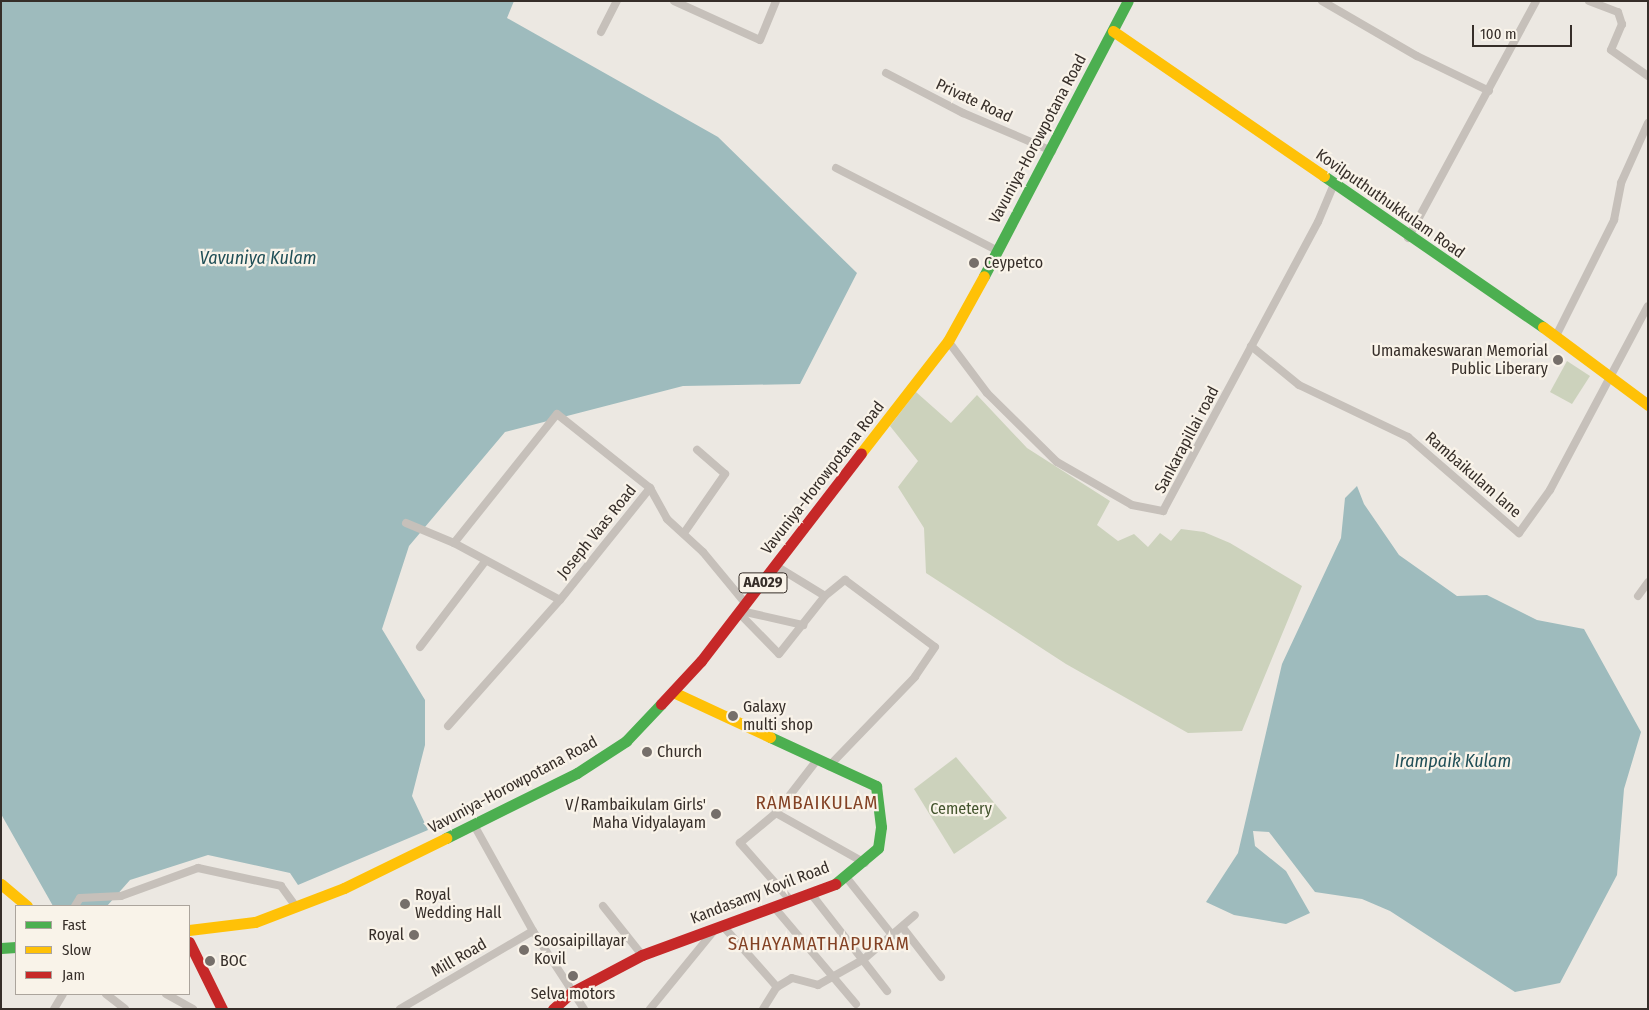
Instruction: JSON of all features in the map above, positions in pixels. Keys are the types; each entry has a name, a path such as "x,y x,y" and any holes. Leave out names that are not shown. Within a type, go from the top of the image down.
{"main road":[{"name":"Vavuniya-Horowpotana Road","path":"190,930 254,922 296,907 474,825 601,760 626,741 673,692 742,609 948,341 996,250 1052,151 1128,1"},
{"name":"Kovilputhuthukkulam Road","path":"1113,31 1334,184 1408,238 1556,336 1648,405"},
{"name":"Kandasamy Kovil Road","path":"553,1009 572,992 642,955 719,926 812,895 846,877 865,863 878,848 880,838 878,790 673,692"},
{"path":"1,884 27,905"},
{"path":"190,944 222,1009"},
{"path":"1,948 15,947"}],"street":[{"path":"601,32 617,1"},
{"path":"674,1 760,40 776,1"},
{"path":"1322,1 1418,56 1490,91"},
{"path":"1408,238 1490,91 1536,1"},
{"path":"1589,1 1618,12 1622,24 1611,50 1648,76"},
{"name":"Private Road","path":"886,73 963,113 1052,151"},
{"path":"1556,336 1614,220 1621,183 1648,123"},
{"path":"836,168 996,250"},
{"name":"Sankarapillai road","path":"948,341 987,393 1057,462 1132,505 1163,511 1318,222 1334,184"},
{"path":"1611,376 1648,306"},
{"name":"Rambaikulam lane","path":"1252,346 1299,385 1408,437 1519,533 1550,490 1611,376"},
{"path":"454,543 557,414 650,488"},
{"path":"684,533 725,474 697,450"},
{"name":"Joseph Vaas Road","path":"406,523 454,543 484,563 560,600 650,488 667,519 684,533 778,654 803,625"},
{"path":"420,647 484,563"},
{"path":"776,566 825,596"},
{"path":"742,609 803,625 825,596 846,580 935,648 915,677 829,766"},
{"path":"1638,596 1648,582"},
{"path":"448,726 560,600"},
{"path":"792,902 740,843 776,813 817,760"},
{"path":"776,813 865,863"},
{"path":"474,825 533,931 584,1009"},
{"path":"76,905 80,898 121,896 198,868 281,886 296,907"},
{"path":"846,877 894,936"},
{"path":"812,895 864,958 887,991"},
{"path":"603,906 642,955"},
{"path":"774,907 832,978 856,1004"},
{"path":"764,1009 777,987 792,978 812,986 832,978 894,936 915,914"},
{"path":"650,1009 719,926 777,987"},
{"path":"903,928 941,977"},
{"name":"Mill Road","path":"400,1009 533,931"},
{"path":"54,1009 62,995"},
{"path":"107,995 125,1009"},
{"path":"168,995 193,1009"}],"green space":[{"path":"1567,361 1590,376 1572,404 1550,392"},
{"path":"916,392 951,423 977,395 1027,448 1110,501 1097,525 1118,541 1134,534 1148,547 1160,533 1171,541 1181,529 1204,532 1230,543 1302,586 1242,731 1188,733 1066,664 926,573 924,528 898,487 918,461 890,426"},
{"name":"Cemetery","path":"956,757 1007,818 954,854 914,789"}],"water":[{"name":"Vavuniya Kulam","path":"1,1 514,1 507,18 718,137 857,273 800,384 683,386 505,432 409,546 382,629 425,700 425,745 412,796 428,830 298,885 290,873 208,855 130,880 108,905 52,905 1,814"},
{"name":"Irampaik Kulam","path":"1357,486 1364,504 1399,555 1457,596 1487,595 1537,620 1584,629 1641,732 1624,789 1617,875 1560,983 1515,992 1390,911 1362,899 1315,892 1269,832 1253,831 1255,846 1286,871 1310,913 1286,924 1234,915 1206,902 1238,853 1282,664 1341,538 1345,498"}],"traffic: fast":[{"path":"984,276 1128,1"},
{"path":"1324,176 1543,327"},
{"path":"446,838 577,773 626,741 661,704"},
{"path":"770,737 876,786 881,827 878,848 835,884"},
{"path":"1,948 15,947"}],"traffic: slow":[{"path":"1113,31 1324,176"},
{"path":"861,453 948,341 984,276"},
{"path":"1543,327 1648,405"},
{"path":"673,692 770,737"},
{"path":"190,930 255,922 344,888 446,838"},
{"path":"1,884 26,905"}],"traffic: jam":[{"path":"661,704 701,661 861,453"},
{"path":"553,1009 572,992 642,955 835,884"},
{"path":"190,944 222,1009"}],"place":[{"name":"Ceypetco","path":"974,263"},
{"name":"Umamakeswaran Memorial Public Liberary","path":"1558,360"},
{"name":"Galaxy multi shop","path":"733,716"},
{"name":"Church","path":"647,752"},
{"name":"V/Rambaikulam Girls' Maha Vidyalayam","path":"716,814"},
{"name":"Royal Wedding Hall","path":"405,904"},
{"name":"Royal","path":"414,935"},
{"name":"Soosaipillayar Kovil","path":"524,950"},
{"name":"BOC","path":"210,961"},
{"name":"Selva motors","path":"573,976"}],"district":[{"name":"RAMBAIKULAM","path":"817,803"},
{"name":"SAHAYAMATHAPURAM","path":"819,944"}]}
